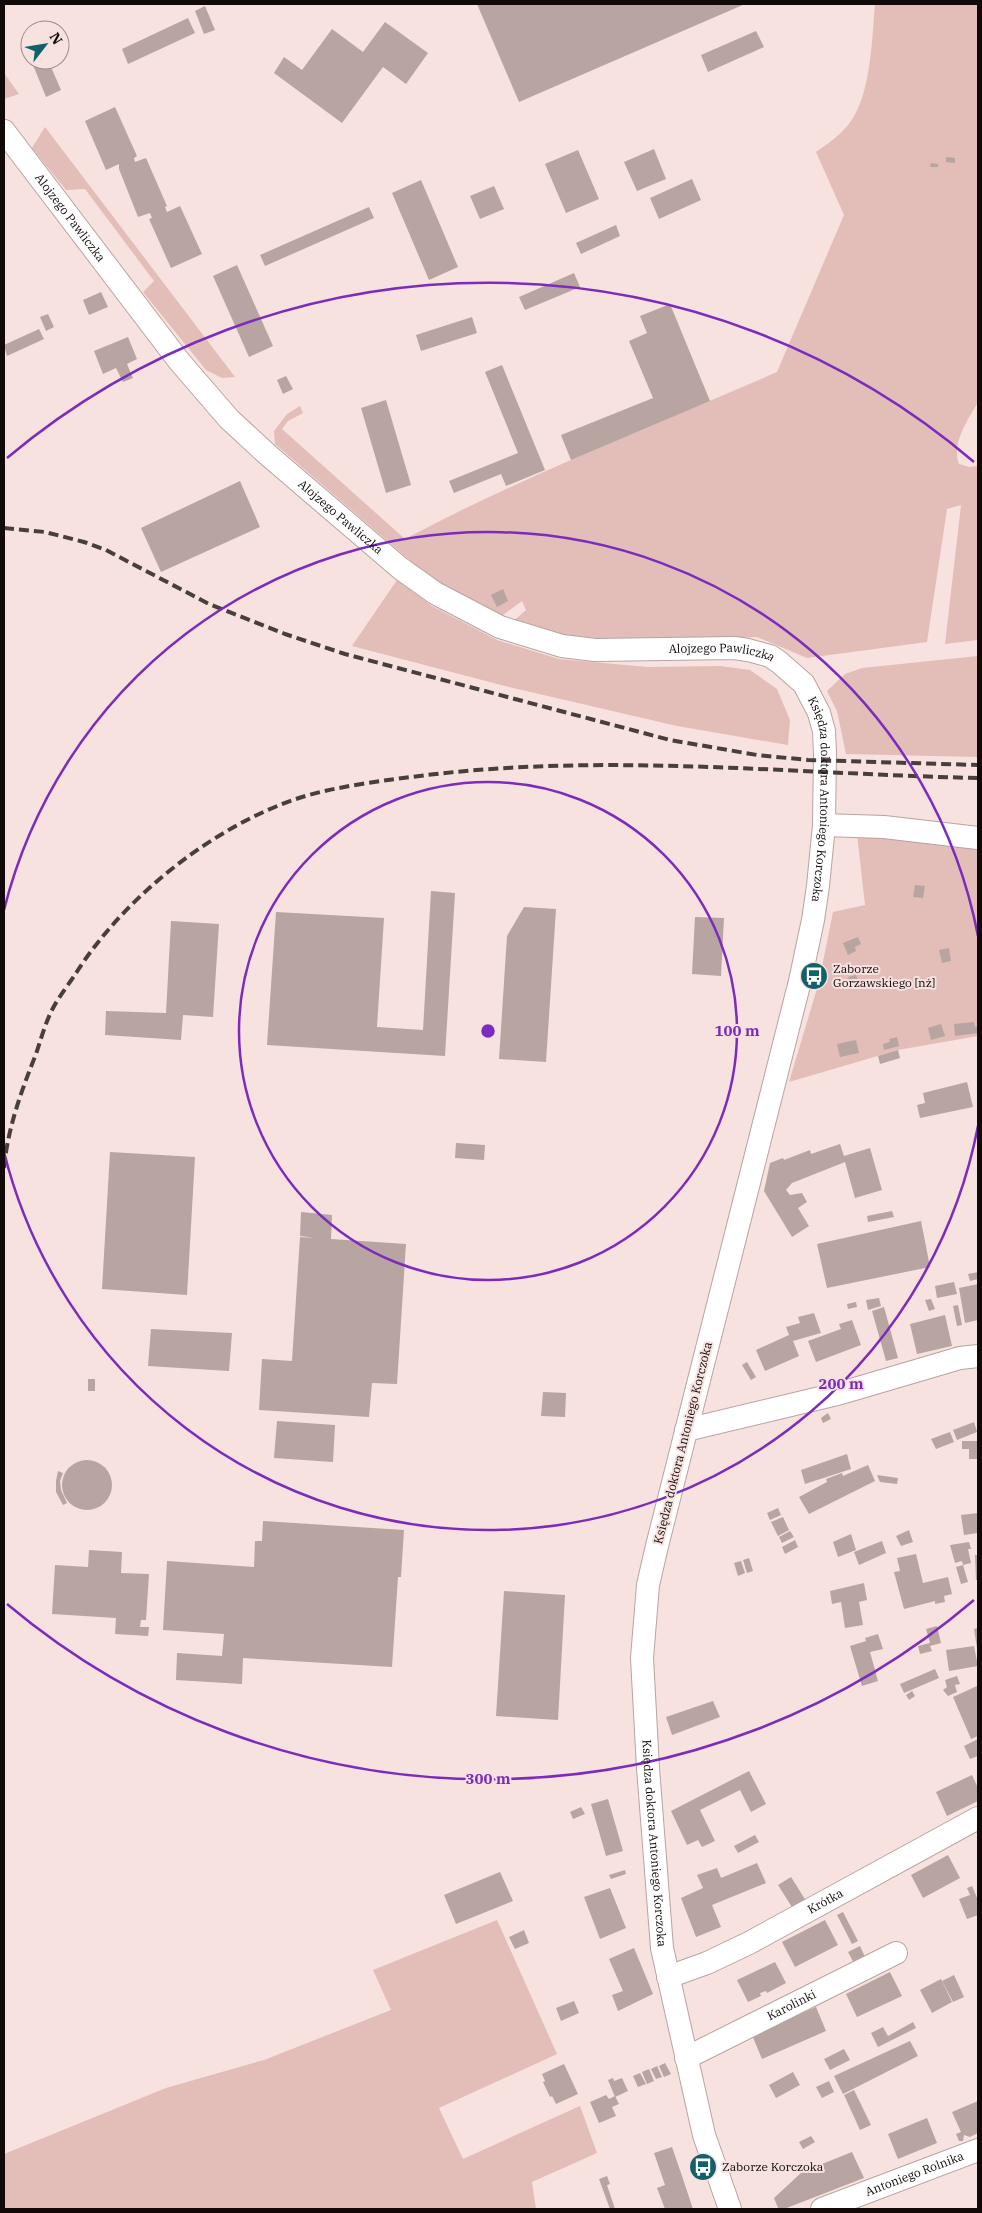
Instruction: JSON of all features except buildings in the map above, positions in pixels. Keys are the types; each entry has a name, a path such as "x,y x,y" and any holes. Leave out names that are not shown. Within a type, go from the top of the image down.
{"street":[{"name":"Alojzego Pawliczka","path":"4,131 179,361 229,419 268,456 393,562 436,593 500,628 562,646 595,650 734,648 748,650 770,656 804,684"},
{"name":"Księdza doktora Antoniego Korczoka","path":"730,2209 706,2145 668,1977 660,1924 642,1658 648,1585 804,963 814,912 824,826 824,731 819,713 804,684"},
{"path":"824,826 884,827 978,838"},
{"path":"686,1430 841,1393 960,1358 978,1356"},
{"name":"Krótka","path":"668,1977 707,1963 743,1946 978,1818"},
{"name":"Karolinki","path":"686,2058 896,1953"},
{"name":"Antoniego Rolnika","path":"822,2209 978,2150"}],"shaded area":[{"path":"875,4 978,4 978,402 965,424 957,448 957,456 959,464 969,467 978,466 978,640 945,644 961,505 947,509 927,642 807,658 757,637 636,641 584,639 536,632 511,623 526,610 522,601 499,618 435,582 275,444 274,431 287,414 300,406 303,413 288,421 282,429 405,539 542,473 777,372 844,215 816,152 844,130 858,109 867,81"},
{"path":"4,73 19,94 4,99"},
{"path":"45,127 235,377 222,378 206,370 143,292 154,281 85,189 66,190 32,148"},
{"path":"397,580 432,606 497,640 559,659 648,667 720,666 750,670 777,689 790,720 788,745 677,726 505,686 352,646"},
{"path":"978,656 978,757 846,754 837,711 827,691 845,674 862,668"},
{"path":"857,834 978,846 978,1036 898,1050 789,1082 819,982 833,912 865,905"},
{"path":"497,1920 557,2054 439,2108 463,2159 580,2106 597,2153 532,2182 536,2209 4,2209 4,2154 166,2088 264,2060 391,2010 373,1970"}],"railway":[{"path":"4,528 45,532 106,550 209,604 285,634 345,654 670,740 757,755 808,760 978,765"},
{"path":"4,1168 16,1110 47,1021 58,1000 98,942 121,915 175,866 235,826 267,810 299,798 345,787 427,775 496,769 634,765 978,778"}],"place":[{"name":"Zaborze Gorzawskiego [nż]","path":"814,976"},
{"name":"Zaborze Korczoka","path":"703,2167"}]}
